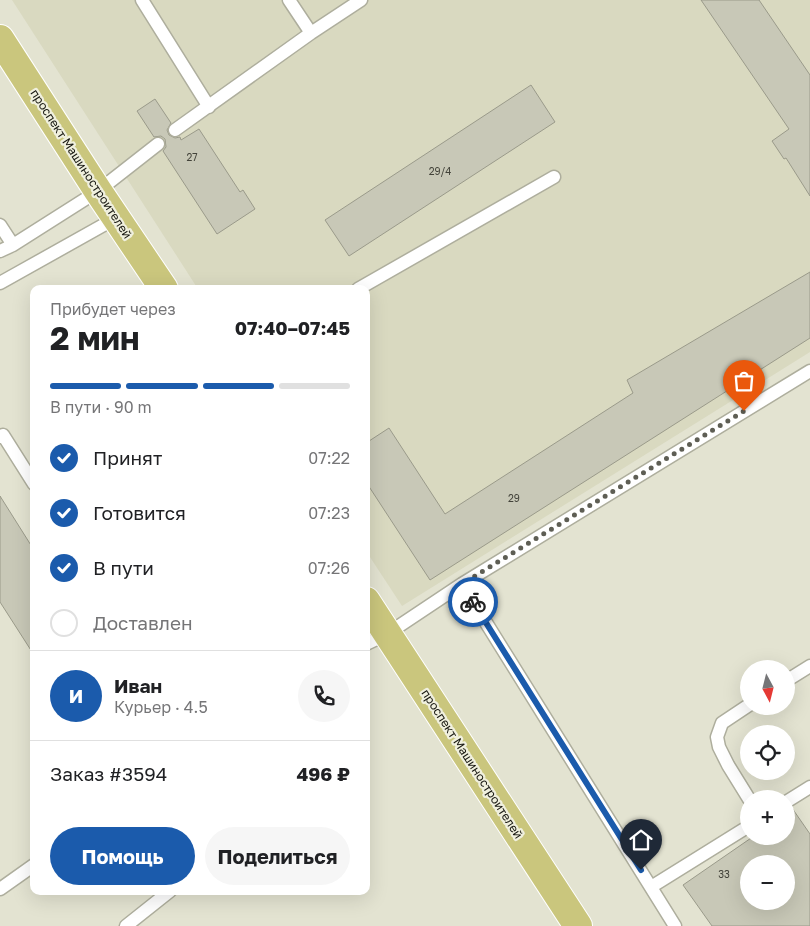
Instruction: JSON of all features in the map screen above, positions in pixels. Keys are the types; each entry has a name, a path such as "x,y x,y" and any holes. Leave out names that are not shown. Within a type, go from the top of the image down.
{"main road":[{"name":"проспект Машиностроителей","path":"0,39 161,285"},
{"name":"проспект Машиностроителей","path":"370,615 377,639 578,926"}],"lane":[{"path":"142,0 210,108"},
{"path":"290,0 311,34"},
{"path":"175,130 210,108 361,0"},
{"path":"0,251 98,191 158,144"},
{"path":"365,285 554,177"},
{"path":"0,283 116,218"},
{"path":"0,225 12,245"},
{"path":"377,639 462,584 810,371"},
{"path":"0,437 3,435 30,478"},
{"path":"462,584 675,926"},
{"path":"795,675 810,666"},
{"path":"740,711 722,723 717,737 719,747 743,790"},
{"path":"795,796 810,787"},
{"path":"651,887 740,832"},
{"path":"0,889 30,868"},
{"path":"126,926 165,895"}],"shaded area":[{"path":"12,0 810,0 810,352 402,606 370,557 370,285 195,285"}],"building":[{"path":"701,0 759,0 810,75 810,196 786,158 784,159 772,141 789,129"},
{"path":"531,85 555,122 349,256 325,220"},
{"path":"155,99 171,123 167,130 169,135 175,138 180,137 181,140 199,129 240,192 243,190 255,209 217,234 163,151 166,147 165,139 161,136 154,137 137,111"},
{"path":"810,272 810,338 430,580 370,488 370,440 389,428 445,514 633,393 627,380"},
{"path":"0,496 30,544 30,649 0,602"},
{"path":"795,812 810,834 810,926 712,926 683,885 741,845 795,845"}],"way so far":[{"path":"473,602 462,584 744,411"}],"route":[{"path":"473,602 641,870"}]}
